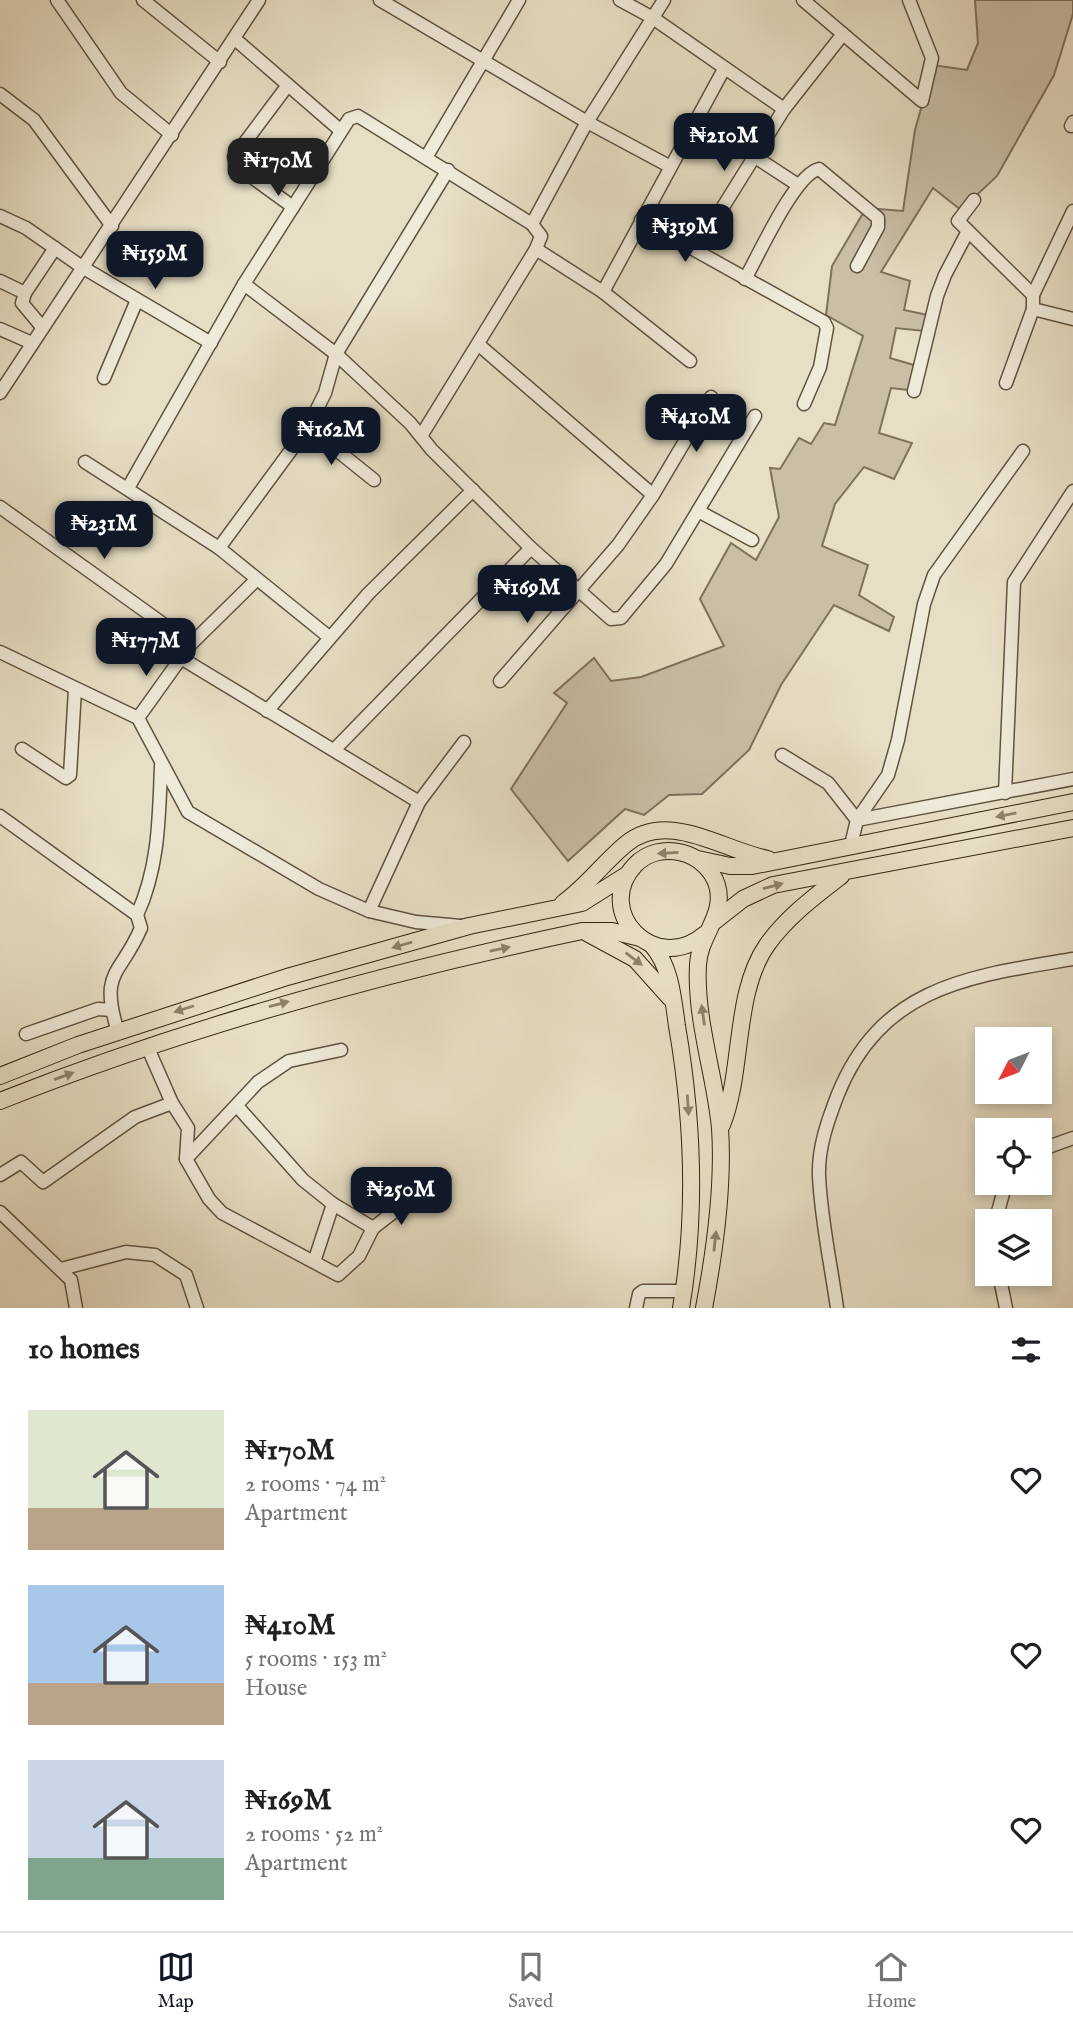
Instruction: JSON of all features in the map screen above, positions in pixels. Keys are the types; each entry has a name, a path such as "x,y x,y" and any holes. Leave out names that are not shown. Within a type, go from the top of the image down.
{"main road":[{"path":"0,1076 225,995 469,926 590,899 628,874 636,864 659,852 684,853 741,867 1073,802"},
{"path":"0,1101 147,1046 261,1009 382,976 582,931 612,931 646,942 680,948 757,891 1073,828"},
{"path":"558,907 578,892 632,839 656,831 689,833 730,850 777,861"},
{"path":"696,858 709,870 717,886 719,904 699,956 698,978 720,1131 716,1227 704,1308"},
{"path":"720,1131 733,1091 749,988 761,954 783,926 844,873"},
{"path":"628,874 622,894 624,915 666,967 686,1075 692,1169 690,1258 681,1308"},
{"path":"582,931 635,959 673,1003"}],"street":[{"path":"57,0 121,93 172,135"},
{"path":"143,0 220,62"},
{"path":"0,393 259,0"},
{"path":"380,0 587,122 669,166"},
{"path":"427,156 519,0"},
{"path":"620,0 653,18 784,108"},
{"path":"532,224 587,122 664,0"},
{"path":"803,0 922,101 932,58 909,0"},
{"path":"723,207 784,108 843,34"},
{"path":"235,39 341,130"},
{"path":"603,292 724,69"},
{"path":"288,85 234,157 238,167 293,207"},
{"path":"0,94 34,120 112,226"},
{"path":"128,488 244,284 341,130 349,119 358,116 427,156 532,224 541,236 479,345 422,436"},
{"path":"729,140 798,185"},
{"path":"745,279 798,185 811,171 818,169 878,218 878,227 857,266"},
{"path":"219,548 308,427 325,393 336,354 449,170"},
{"path":"974,200 958,217 958,221 1032,295"},
{"path":"1006,383 1033,309 1032,295 1068,234 1073,211"},
{"path":"0,216 211,343"},
{"path":"641,220 818,317 827,328 820,367 804,404"},
{"path":"914,391 937,296 968,232"},
{"path":"42,327 22,303 25,293 55,248"},
{"path":"536,249 603,292 690,361"},
{"path":"0,281 25,293"},
{"path":"244,284 336,354 422,436 531,548 611,619 621,618 666,564 755,416"},
{"path":"104,378 137,300"},
{"path":"1033,309 1073,319"},
{"path":"0,329 32,343"},
{"path":"479,345 653,495"},
{"path":"500,681 618,545 653,495 711,397"},
{"path":"308,427 374,480"},
{"path":"851,845 857,820 888,775 898,740 924,604 934,575 1023,451"},
{"path":"85,462 219,548 330,637"},
{"path":"267,711 330,637 472,490"},
{"path":"1005,793 1014,582 1073,491"},
{"path":"0,507 191,644"},
{"path":"698,511 752,540"},
{"path":"335,749 531,548"},
{"path":"138,718 191,644 257,579"},
{"path":"0,652 138,718 188,812 319,889 369,911 416,922 469,926"},
{"path":"181,658 419,802"},
{"path":"22,750 66,778 70,775 75,689"},
{"path":"369,911 419,802 464,742"},
{"path":"782,755 828,783 857,820"},
{"path":"137,915 150,887 158,849 162,762"},
{"path":"857,820 1073,779"},
{"path":"0,816 137,915 141,928 110,982 111,1010 118,1032"},
{"path":"837,1308 819,1176 822,1136 843,1083 856,1060 870,1040 893,1017 935,989 974,976 1073,959"},
{"path":"26,1034 97,1009 111,1010"},
{"path":"147,1046 172,1103 187,1128 187,1159 209,1199 222,1213 338,1275 359,1256 373,1227 409,1200"},
{"path":"187,1159 258,1082 289,1060 341,1051"},
{"path":"0,1175 21,1161 43,1182 135,1117 172,1103"},
{"path":"237,1106 303,1180 333,1204 373,1227"},
{"path":"1052,1146 1073,1138"},
{"path":"314,1262 333,1204"},
{"path":"0,1212 71,1280 76,1308"},
{"path":"61,1269 126,1252 155,1255 186,1275 197,1308"},
{"path":"1001,1286 1006,1308"},
{"path":"635,1308 639,1294 643,1291 684,1291"}],"shaded area":[{"path":"975,0 1073,0 1073,14 1054,75 997,176 961,210 933,188 881,272 910,281 904,310 928,315 924,331 896,328 890,358 917,366 908,390 891,388 879,433 912,443 894,479 864,467 835,504 822,546 868,565 859,595 894,617 889,631 834,605 781,685 749,750 702,794 669,795 644,815 625,809 568,861 511,789 567,703 554,693 594,658 611,681 641,677 724,646 700,599 731,543 756,560 779,517 770,468 780,469 799,438 811,444 824,423 835,425 863,336 826,315 832,266 866,208 903,211 915,130 933,65 967,70 978,43"}]}
